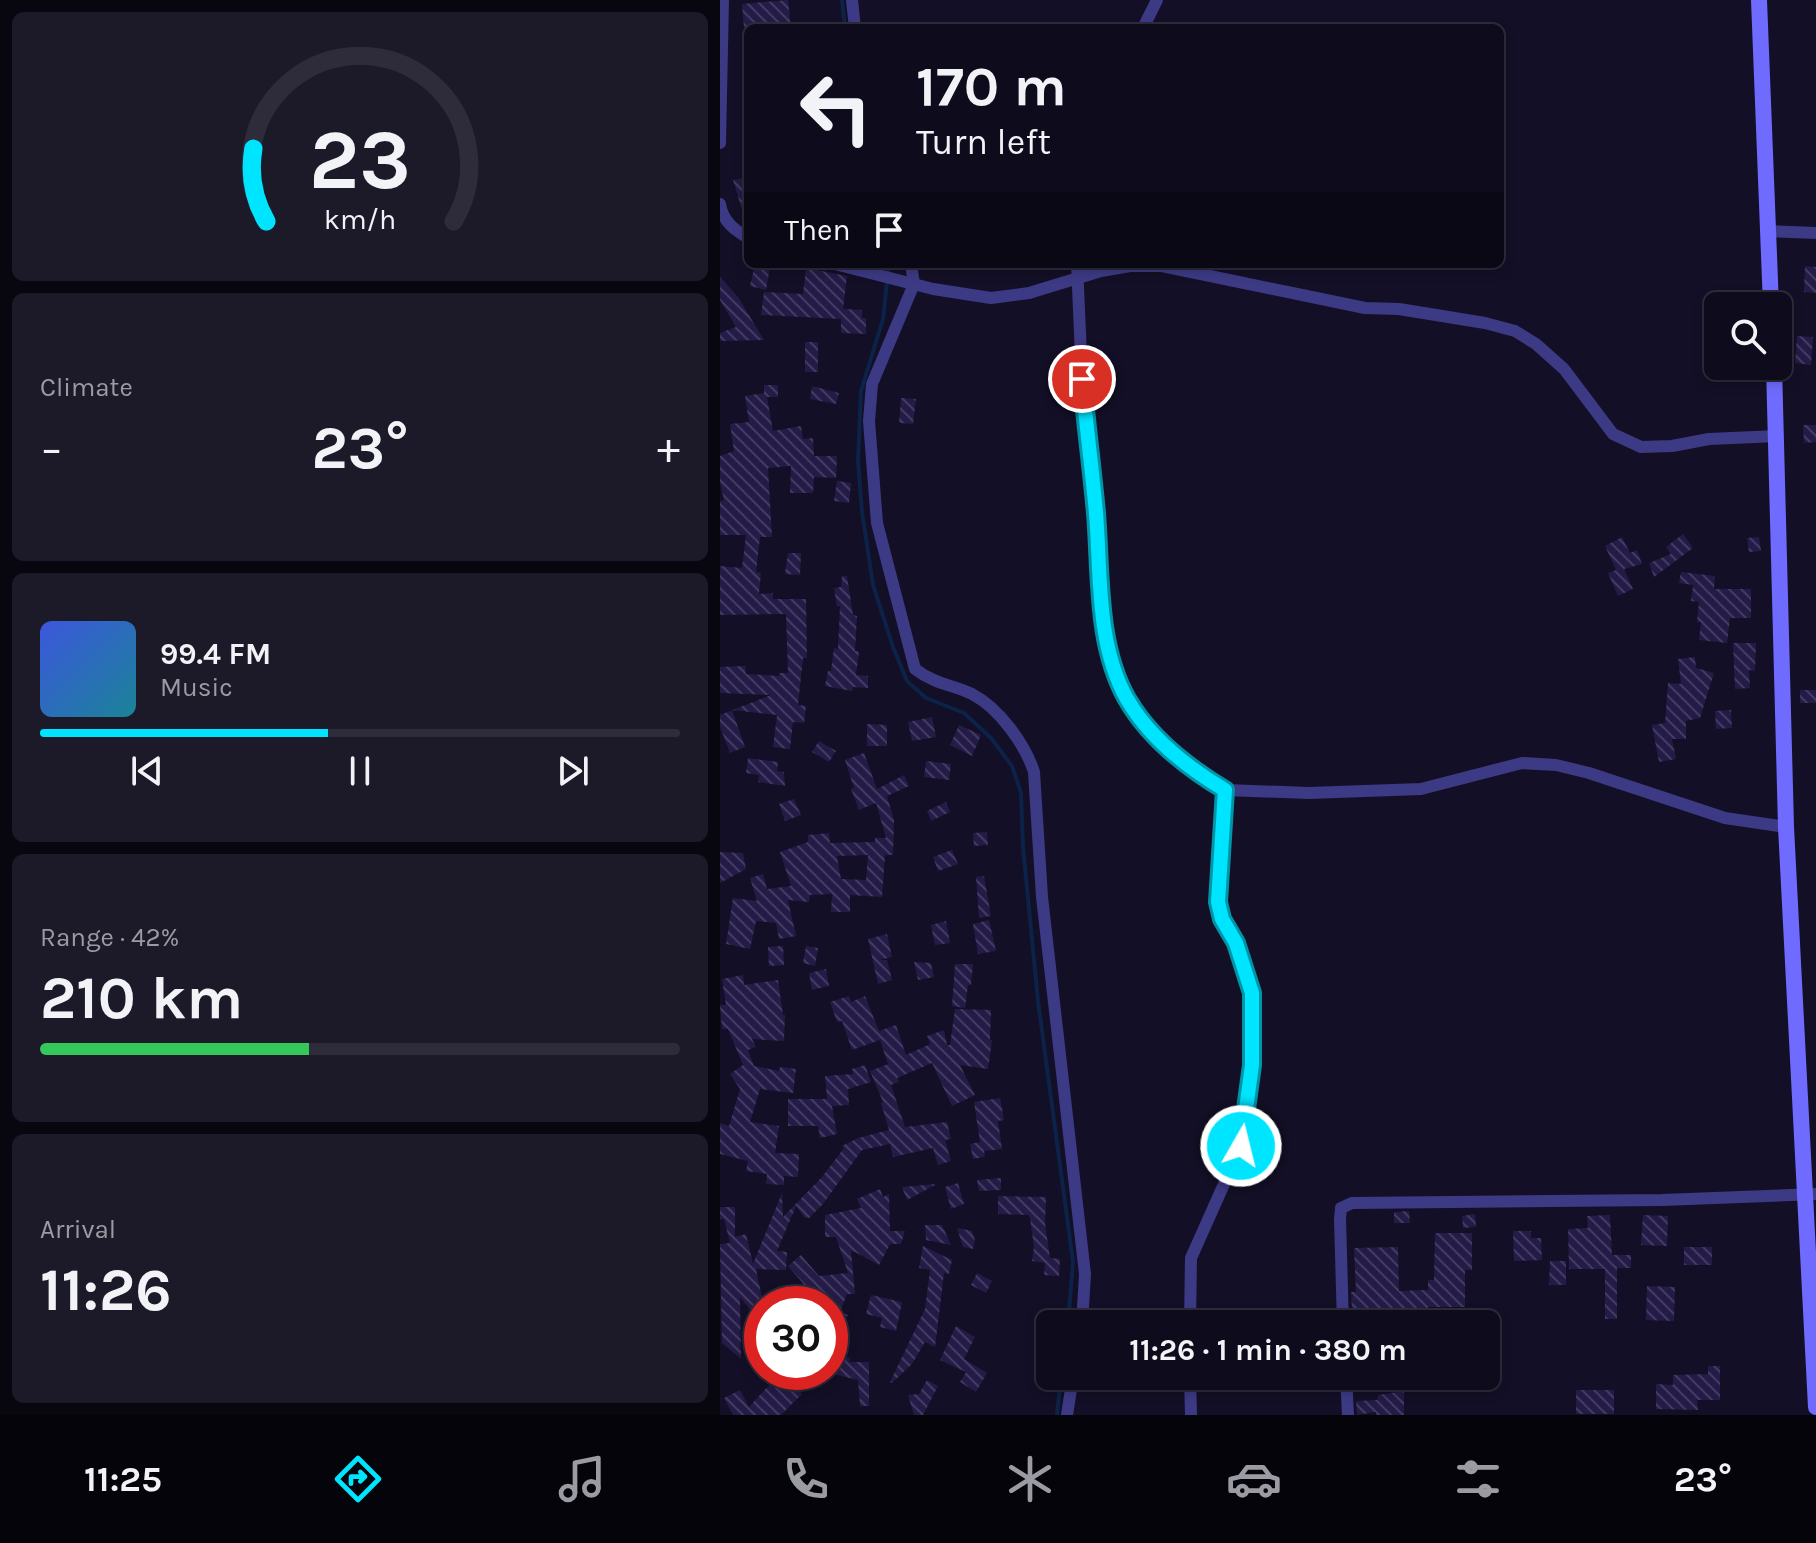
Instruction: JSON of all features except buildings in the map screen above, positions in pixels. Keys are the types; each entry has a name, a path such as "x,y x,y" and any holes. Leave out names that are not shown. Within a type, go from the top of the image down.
{"main road":[{"path":"1759,0 1770,292"},
{"path":"1775,380 1786,827 1811,1195 1816,1407"}],"street":[{"path":"720,143 723,0"},
{"path":"852,0 855,24"},
{"path":"1145,24 1157,0"},
{"path":"720,204 723,217 744,236"},
{"path":"1767,231 1816,233"},
{"path":"850,268 933,289 991,298 1029,293 1116,269 1131,268"},
{"path":"912,268 914,284 872,384 869,421 877,523 915,669 932,681 979,699 1011,729 1028,754 1034,772 1042,897 1085,1274 1083,1310"},
{"path":"1077,268 1082,379 1105,632 1127,700 1146,725 1197,773 1225,790 1309,793 1421,789 1522,763 1556,765 1725,818 1786,827"},
{"path":"1172,268 1365,308 1399,309 1515,331 1536,344 1564,369 1613,434 1641,447 1672,446 1709,439 1777,436"},
{"path":"1190,1310 1191,1258 1241,1146 1252,1065 1252,993 1236,943 1222,919 1218,902 1225,790"},
{"path":"1343,1310 1340,1219 1341,1208 1352,1203 1549,1203 1811,1195"},
{"path":"1067,1415 1071,1390"},
{"path":"1190,1390 1191,1415"},
{"path":"1347,1390 1348,1415"}],"waterway":[{"path":"842,0 845,24"},
{"path":"889,268 883,319 861,391 858,461 873,585 907,681 926,698 964,713 991,738 1012,766 1021,793 1023,847 1038,1001 1073,1262 1069,1310"},
{"path":"1057,1415 1060,1390"}],"route":[{"path":"1082,379 1105,632 1116,673 1127,700 1146,725 1197,773 1225,790 1218,902 1222,919 1236,943 1252,993 1252,1065 1241,1146"}]}
